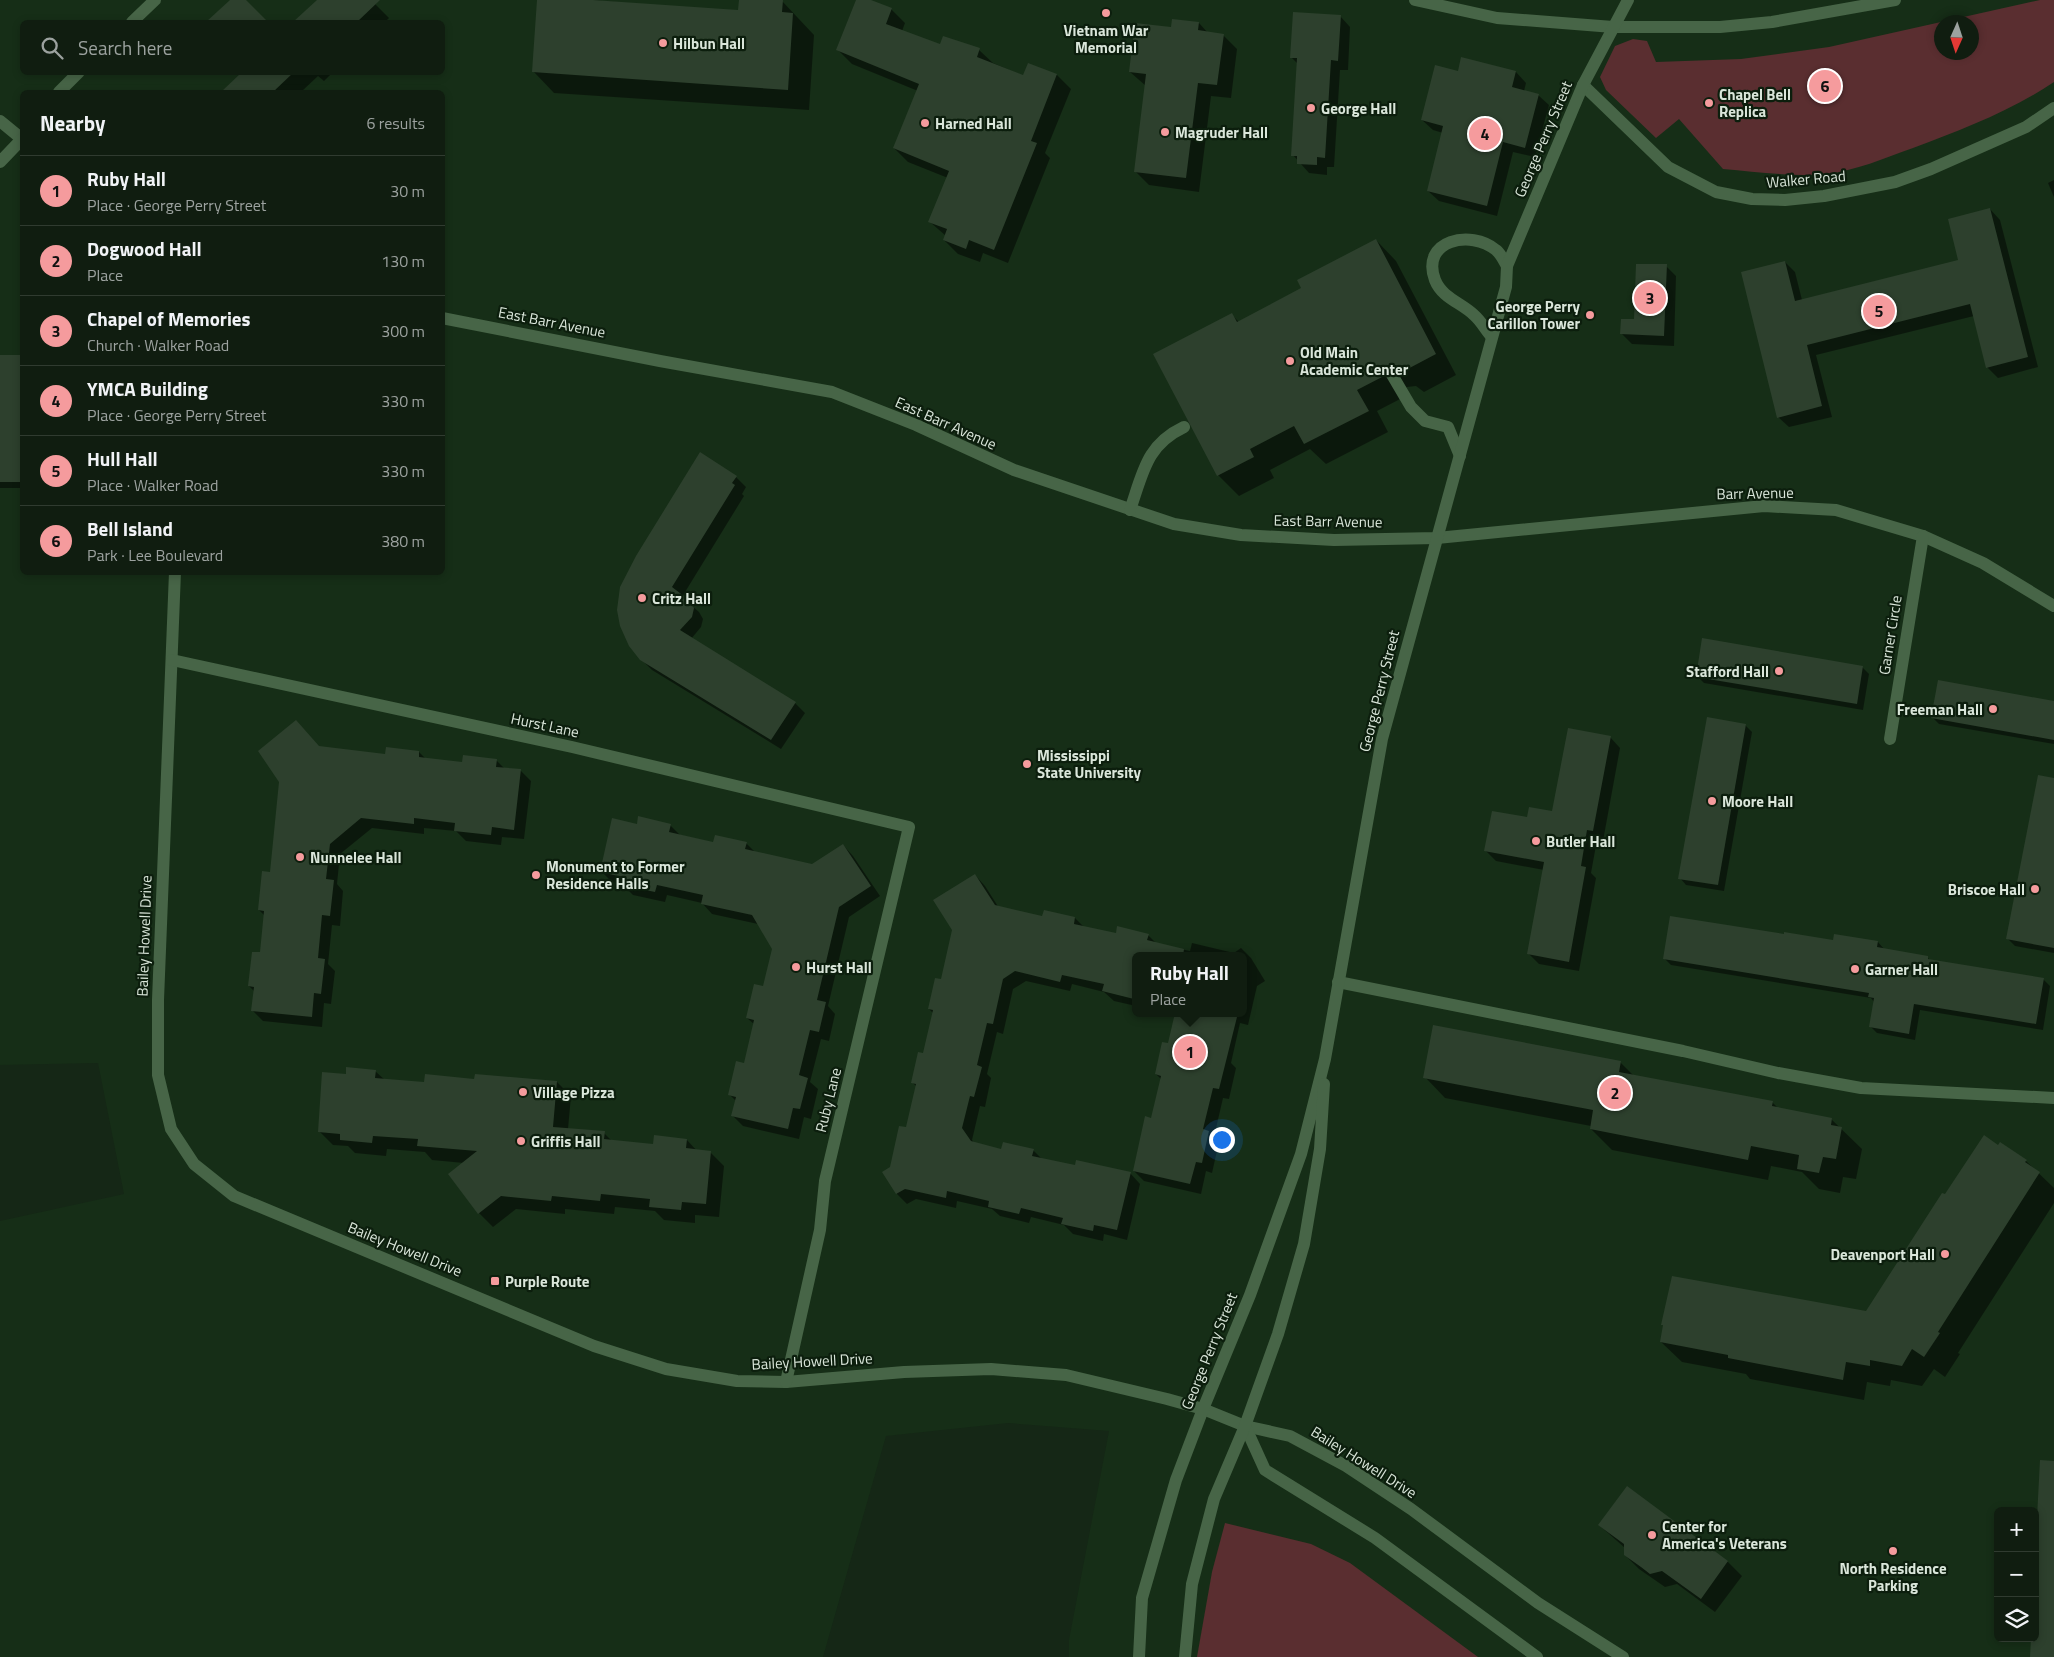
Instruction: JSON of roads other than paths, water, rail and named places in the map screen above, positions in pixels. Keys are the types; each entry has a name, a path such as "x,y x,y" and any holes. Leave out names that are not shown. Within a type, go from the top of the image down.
{"street":[{"path":"134,20 155,0"},
{"path":"1415,0 1497,18 1575,26 1614,27 1720,27 1772,22 1895,0"},
{"name":"George Perry Street","path":"1185,1657 1192,1584 1214,1499 1244,1426 1278,1334 1304,1244 1320,1149 1326,1059 1382,739 1491,336 1506,287 1507,266 1583,85 1628,0"},
{"path":"60,90 76,75"},
{"name":"Walker Road","path":"1583,85 1668,166 1716,192 1752,199 1784,200 1824,196 1894,182 1931,170 2026,127 2054,108"},
{"path":"0,122 20,137"},
{"path":"0,162 20,141"},
{"path":"1491,336 1474,314 1455,303 1443,292 1435,281 1432,267 1437,252 1447,242 1458,239 1471,240 1497,250 1507,266"},
{"name":"East Barr Avenue","path":"445,319 660,361 832,392 916,425 988,460 1174,524 1241,535 1334,540 1436,538"},
{"path":"1391,372 1411,407 1425,421 1448,427 1460,456"},
{"path":"1130,510 1150,454 1168,435 1184,427"},
{"name":"Barr Avenue","path":"1436,538 1764,506 1836,510 1923,536 1983,563 2054,606"},
{"name":"Garner Circle","path":"1890,739 1923,536"},
{"name":"Bailey Howell Drive","path":"174,575 158,1000 158,1075 171,1129 194,1164 234,1196 594,1346 686,1373 737,1381 786,1382 904,1372 991,1369 1066,1375 1202,1409 1244,1426 1290,1436 1346,1466 1479,1558 1538,1603 1622,1657"},
{"name":"Hurst Lane","path":"172,660 572,747 909,826"},
{"name":"Ruby Lane","path":"786,1382 820,1230 825,1182 909,826"},
{"path":"1338,982 1683,1051 1778,1073 1861,1088 2054,1098"},
{"name":"George Perry Street","path":"1139,1657 1142,1598 1176,1480 1202,1409 1250,1295 1301,1154 1326,1059"},
{"path":"1244,1426 1265,1470 1375,1538 1537,1657"}],"place":[{"name":"Vietnam War Memorial","path":"1106,13"},
{"name":"Hilbun Hall","path":"663,43"},
{"name":"Bell Island","path":"1825,86"},
{"name":"Chapel Bell Replica","path":"1709,103"},
{"name":"George Hall","path":"1311,108"},
{"name":"Harned Hall","path":"925,123"},
{"name":"Magruder Hall","path":"1165,132"},
{"name":"YMCA Building","path":"1485,134"},
{"name":"Chapel of Memories","path":"1650,298"},
{"name":"Hull Hall","path":"1879,311"},
{"name":"George Perry Carillon Tower","path":"1590,315"},
{"name":"Old Main Academic Center","path":"1290,361"},
{"name":"Critz Hall","path":"642,598"},
{"name":"Stafford Hall","path":"1779,671"},
{"name":"Freeman Hall","path":"1993,709"},
{"name":"Mississippi State University","path":"1027,764"},
{"name":"Moore Hall","path":"1712,801"},
{"name":"Butler Hall","path":"1536,841"},
{"name":"Nunnelee Hall","path":"300,857"},
{"name":"Monument to Former Residence Halls","path":"536,875"},
{"name":"Briscoe Hall","path":"2035,889"},
{"name":"Hurst Hall","path":"796,967"},
{"name":"Garner Hall","path":"1855,969"},
{"name":"Ruby Hall","path":"1190,1052"},
{"name":"Village Pizza","path":"523,1092"},
{"name":"Dogwood Hall","path":"1615,1093"},
{"name":"Griffis Hall","path":"521,1141"},
{"name":"Deavenport Hall","path":"1945,1254"},
{"name":"Purple Route","path":"495,1281"},
{"name":"Center for America's Veterans","path":"1652,1535"},
{"name":"North Residence Parking","path":"1893,1551"}]}
